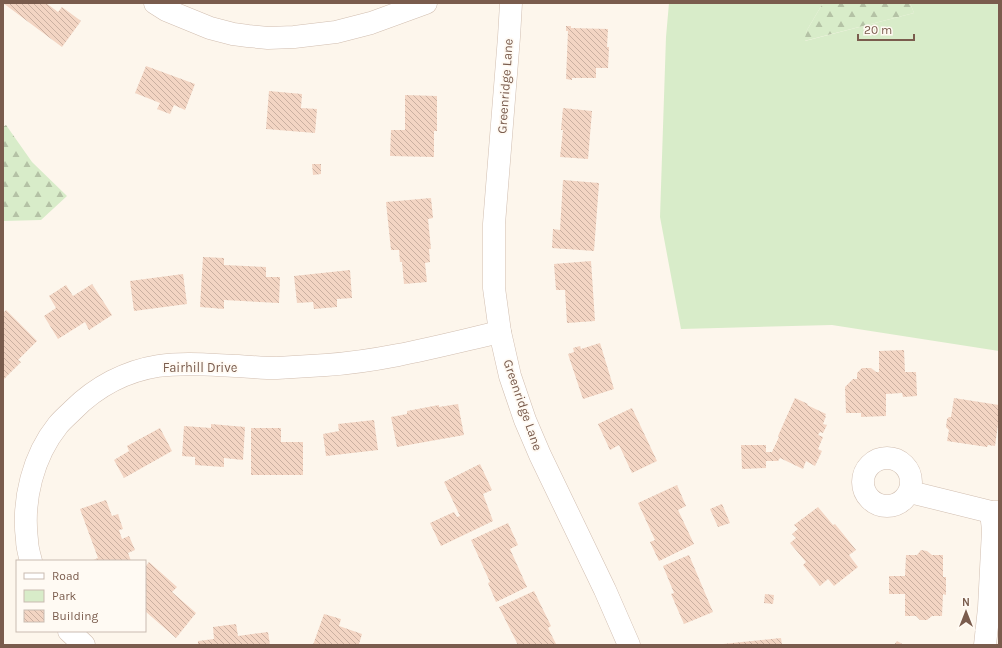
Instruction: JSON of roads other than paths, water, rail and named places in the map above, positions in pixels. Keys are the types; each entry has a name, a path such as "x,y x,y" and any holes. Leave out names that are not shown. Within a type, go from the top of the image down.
{"street":[{"path":"155,3 166,10 210,28 233,34 268,38 294,37 336,32 371,23 426,3"},
{"name":"Greenridge Lane","path":"511,3 494,224 494,288 500,332 510,376 525,420 605,590 629,645"},
{"name":"Fairhill Drive","path":"31,560 27,540 27,501 34,469 40,454 49,437 59,424 82,401 110,382 125,375 159,366 187,364 276,368 328,365 402,354 500,332"},
{"path":"910,492 995,512 989,608 985,645"},
{"path":"70,632 84,645"}]}
